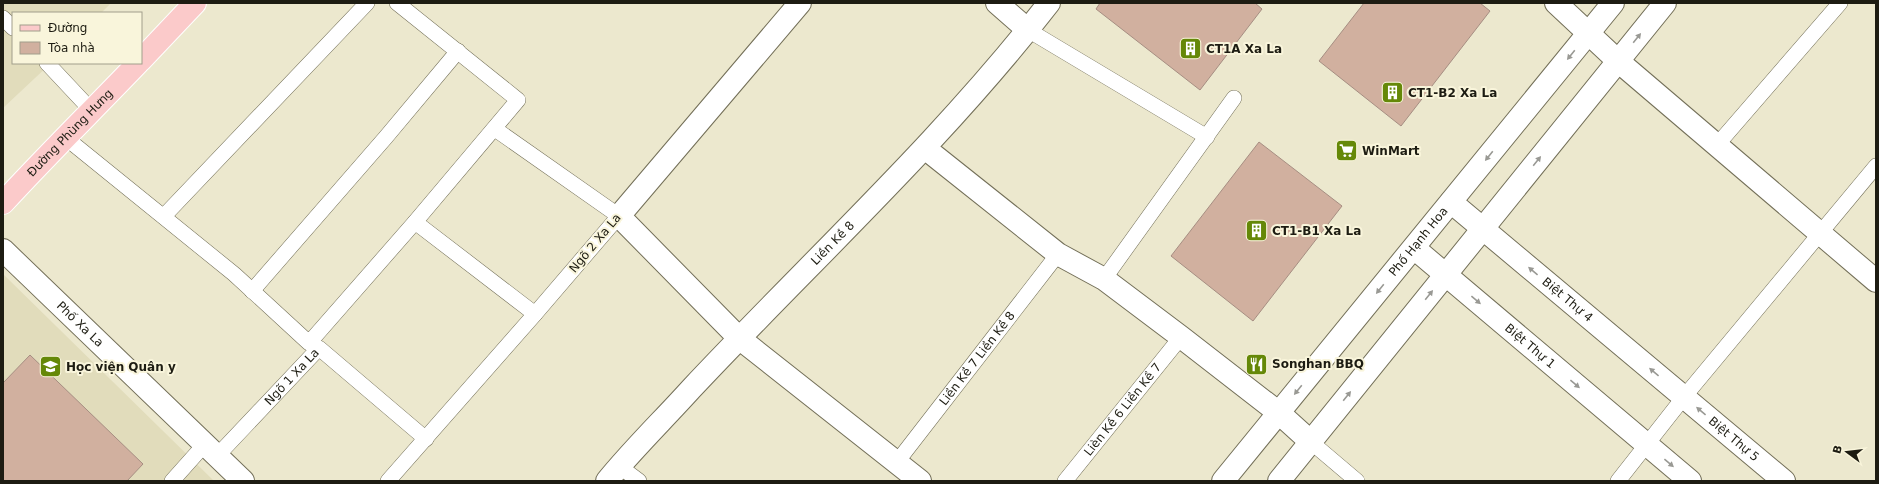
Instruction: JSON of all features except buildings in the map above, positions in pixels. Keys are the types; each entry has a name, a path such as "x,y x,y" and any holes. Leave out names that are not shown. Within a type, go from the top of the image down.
{"main road":[{"path":"142,59 195,3"},
{"name":"Đường Phùng Hưng","path":"3,203 46,156 66,138 137,64"}],"street":[{"name":"Ngõ 2 Xa La","path":"619,216 800,3"},
{"path":"997,3 1028,30"},
{"name":"Liền Kề 8","path":"613,473 739,338 926,149 1028,30 1049,3"},
{"path":"1556,3 1618,61 1876,281"},
{"name":"Phố Hạnh Hoa","path":"1223,481 1613,3"},
{"path":"1279,481 1665,3"},
{"path":"926,149 1058,254 1104,279 1181,337 1279,413 1311,442"},
{"name":"Biệt Thự 4","path":"1451,202 1684,397"},
{"path":"619,216 739,338 920,481"},
{"name":"Biệt Thự 1","path":"1414,248 1690,481"},
{"name":"Phố Xa La","path":"3,250 244,481"},
{"name":"Biệt Thự 5","path":"1684,397 1784,481"}],"lane":[{"path":"164,216 367,3"},
{"path":"66,138 164,216 252,291 309,343 495,129 518,100 397,3"},
{"path":"1717,145 1840,3"},
{"path":"1028,30 1207,137"},
{"path":"252,291 386,137 458,51"},
{"path":"48,64 92,111"},
{"path":"1104,279 1234,98"},
{"path":"495,129 619,216"},
{"path":"1618,481 1684,397 1876,166"},
{"name":"Ngõ 2 Xa La","path":"388,481 536,314 619,216"},
{"path":"415,222 536,314"},
{"name":"Liền Kề 7 Liền Kề 8","path":"897,462 1058,254"},
{"name":"Lièn Kề 6 Liền Kề 7","path":"1065,481 1181,337"},
{"name":"Ngõ 1 Xa La","path":"211,450 319,348 426,439"},
{"path":"1311,442 1357,481"},
{"path":"172,481 211,450"},
{"path":"613,473 639,481"}],"shaded area":[{"path":"3,3 111,3 102,12 12,12 12,64 50,64 3,108"},
{"name":"Học viện Quân y","path":"4,275 214,481 3,481"}],"place":[{"name":"CT1A Xa La","path":"1190,49"},
{"name":"CT1-B2 Xa La","path":"1393,93"},
{"name":"WinMart","path":"1346,151"},
{"name":"CT1-B1 Xa La","path":"1256,231"},
{"name":"Songhan BBQ","path":"1257,364"},
{"name":"Học viện Quân y","path":"51,367"}]}
